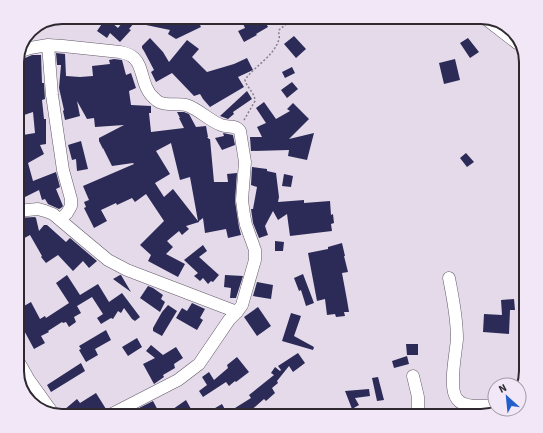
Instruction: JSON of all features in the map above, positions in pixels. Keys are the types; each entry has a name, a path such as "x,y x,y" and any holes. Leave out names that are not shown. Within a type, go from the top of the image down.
{"street":[{"path":"48,45 52,95 63,170 71,199 71,206 60,220"},
{"path":"26,50 48,45 128,54 135,58 150,95 159,102 192,107 217,124 238,128 240,131 245,162 242,200 246,225 255,250 255,260 242,305 238,312 229,320 198,364 178,380 121,409"},
{"path":"24,210 38,209 53,214 108,260 126,270 238,312"},
{"path":"449,278 456,314 457,339 453,379 455,395 458,400 467,406 487,406"},
{"path":"24,371 48,406"},
{"path":"413,376 418,397 418,409"}],"path":[{"path":"238,128 255,100 245,80 270,54 279,40 279,30 286,24"}],"building":[{"path":"102,24 113,24 118,28 121,24 133,24 129,29 131,30 120,42 110,33 107,38 97,31"},
{"path":"200,24 201,27 176,39 168,34 170,30 146,25"},
{"path":"243,24 266,24 268,27 244,42 238,31 245,28"},
{"path":"294,36 306,49 296,58 284,44"},
{"path":"150,38 163,52 169,62 187,40 199,49 192,57 207,72 234,64 247,58 253,70 238,77 244,87 210,107 200,94 194,96 172,73 156,82 151,72 154,70 142,48 142,46"},
{"path":"468,38 479,52 470,58 460,43"},
{"path":"56,53 65,54 66,76 93,76 92,66 110,64 109,60 114,59 122,60 126,75 131,73 136,88 129,91 131,105 151,106 151,113 149,113 151,132 184,128 177,112 189,114 196,127 206,126 207,138 210,139 214,182 228,182 227,174 237,173 235,201 241,235 228,238 226,229 205,233 203,218 199,222 186,226 189,229 182,235 179,231 167,241 173,247 166,254 185,264 178,277 148,261 151,255 140,245 164,221 146,194 135,202 132,198 101,210 107,221 94,228 84,208 86,207 84,202 89,200 83,186 134,164 112,166 99,141 99,138 124,125 95,127 94,118 87,119 77,101 80,116 65,120 59,88 61,65 57,65","holes":["171,143 180,180 190,177 198,221 173,189 164,197 155,183 170,174 156,151"]},
{"path":"32,55 41,55 42,83 44,83 45,99 42,100 44,119 46,119 46,144 40,145 44,154 28,163 33,181 56,172 60,187 56,189 63,206 59,209 48,204 45,199 42,200 39,190 24,198 24,135 35,133 33,112 24,115 25,58"},
{"path":"455,59 460,80 444,84 439,63"},
{"path":"292,67 295,73 285,78 282,72"},
{"path":"292,82 298,89 287,98 281,90"},
{"path":"247,91 252,99 233,112 234,114 228,119 220,116"},
{"path":"264,102 276,119 290,111 287,109 293,103 309,119 289,139 314,133 307,160 288,156 289,150 251,151 250,137 262,137 257,127 266,123 256,108"},
{"path":"223,133 233,135 235,145 222,150 215,138 224,136"},
{"path":"81,141 88,169 77,171 76,159 72,160 68,145"},
{"path":"466,153 474,162 467,167 460,158"},
{"path":"252,167 267,169 267,171 276,173 279,197 278,202 304,200 304,203 330,201 331,215 333,214 334,223 331,224 332,231 290,236 287,214 278,220 273,211 265,226 268,235 259,238 253,223 251,209 253,209 257,187 251,185"},
{"path":"284,174 293,176 291,187 282,186"},
{"path":"35,217 39,231 44,225 47,225 66,242 70,238 97,261 89,268 83,261 73,271 58,255 46,263 41,257 42,256 30,235 24,238 24,218"},
{"path":"275,241 284,242 283,251 275,251"},
{"path":"342,243 348,272 342,273 349,312 344,312 345,316 336,317 335,314 327,315 325,299 317,301 308,253 328,249 328,247"},
{"path":"203,245 207,251 199,257 219,275 213,282 211,281 208,284 203,278 200,281 194,276 198,273 184,260"},
{"path":"303,274 314,303 306,306 301,290 299,291 294,278"},
{"path":"67,275 80,295 98,284 109,302 122,293 140,317 135,321 124,308 121,313 118,311 113,319 111,318 101,324 97,318 103,314 92,297 77,306 81,313 74,317 76,322 69,327 66,322 62,322 48,331 49,332 41,336 45,343 34,349 24,330 24,306 31,302 40,319 45,316 46,318 69,303 56,283"},
{"path":"121,275 131,292 113,279"},
{"path":"225,275 243,276 236,298 230,298 231,288 224,287"},
{"path":"257,282 273,285 271,299 253,296"},
{"path":"148,286 163,295 161,299 165,302 160,312 140,298"},
{"path":"514,299 515,310 510,310 509,334 483,332 484,314 502,315 501,300"},
{"path":"192,303 205,309 200,318 203,320 197,330 176,318 182,308 187,311"},
{"path":"168,305 177,311 162,336 153,331 153,328 162,312"},
{"path":"258,307 271,326 257,336 244,317"},
{"path":"291,313 301,316 294,336 314,347 313,350 282,341"},
{"path":"106,330 111,340 95,349 98,355 86,362 79,350 81,349 79,346"},
{"path":"137,338 142,347 128,356 122,347"},
{"path":"406,344 418,344 418,355 407,355"},
{"path":"151,345 163,355 176,347 183,358 174,364 175,368 163,375 164,377 154,384 143,364 155,358 146,351"},
{"path":"298,353 305,363 293,372 289,366 277,381 278,383 272,388 275,393 266,401 264,399 252,409 233,409 251,398 249,395 274,375 271,373 275,367 280,371 281,370 278,366"},
{"path":"407,356 409,364 394,368 392,361"},
{"path":"237,357 249,372 229,386 226,382 203,397 199,391 207,385 202,377 209,372 214,380 228,368 227,365"},
{"path":"81,363 85,371 51,392 47,385"},
{"path":"378,377 384,400 377,401 372,378"},
{"path":"369,389 370,396 355,398 359,405 352,409 345,391"},
{"path":"96,393 106,409 65,409 77,399 80,403"},
{"path":"186,400 191,409 173,409"},
{"path":"153,401 157,409 140,409"},
{"path":"222,404 225,409 213,409"}]}
